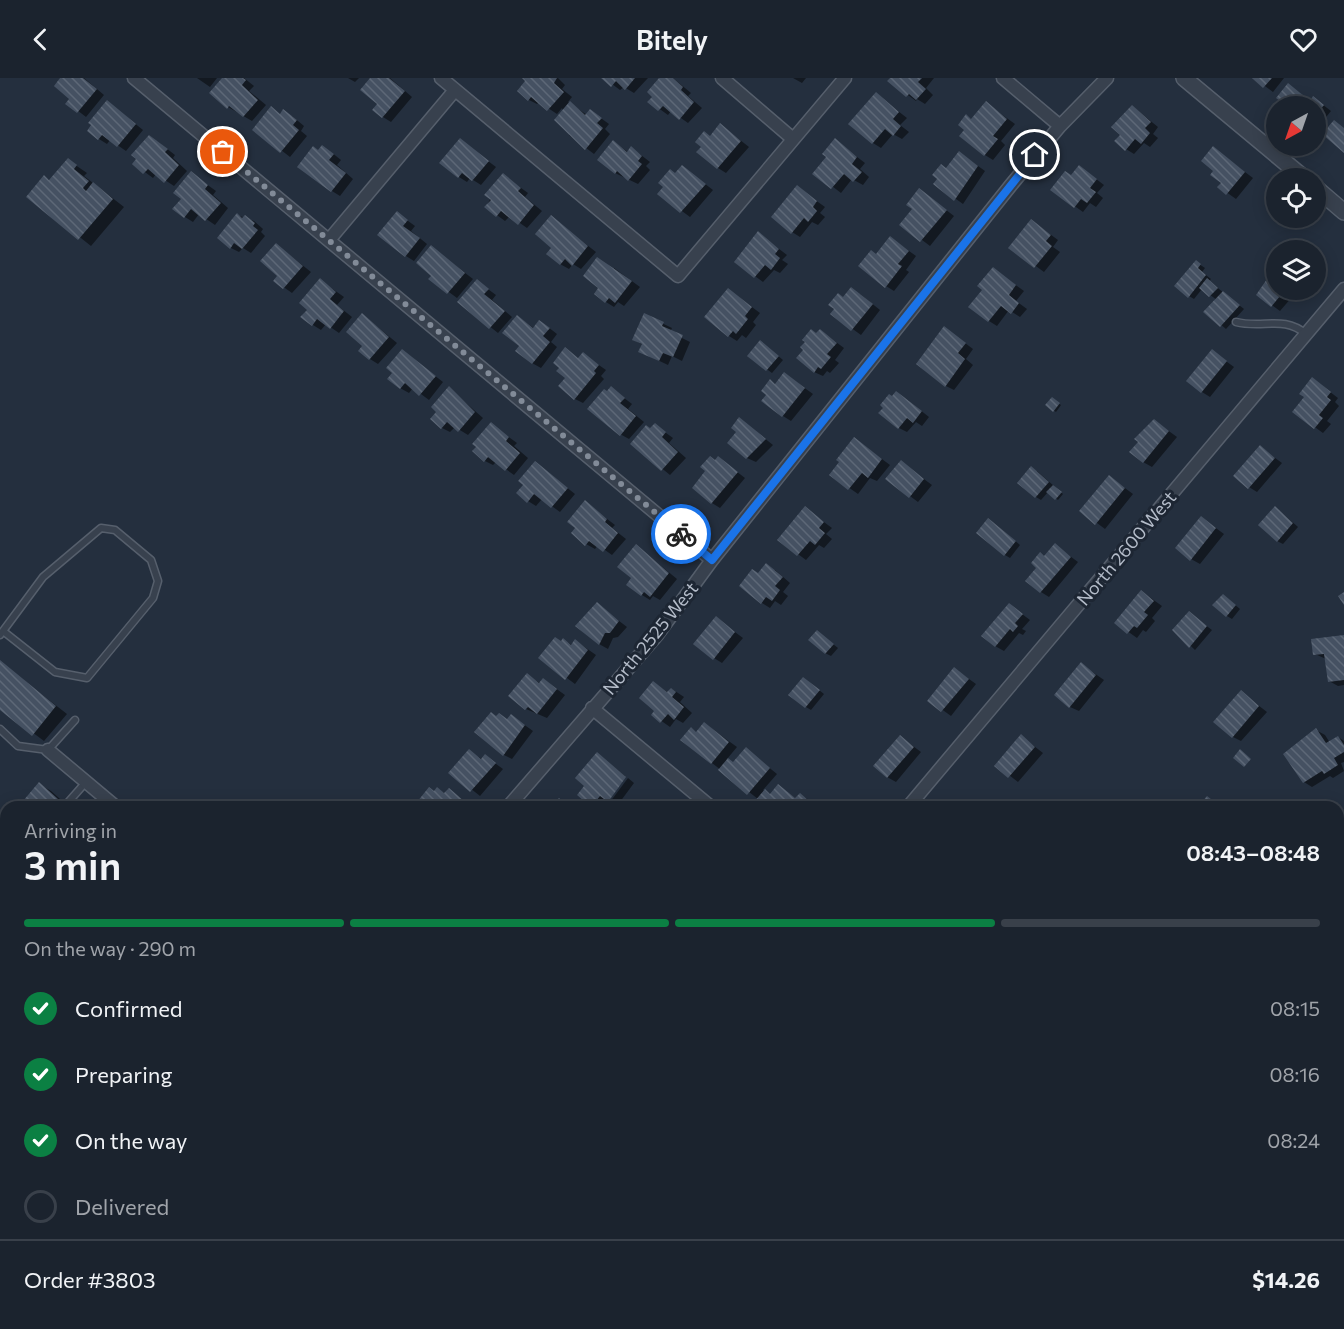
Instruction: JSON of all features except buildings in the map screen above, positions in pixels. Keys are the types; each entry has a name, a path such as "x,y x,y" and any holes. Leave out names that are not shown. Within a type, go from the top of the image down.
{"street":[{"path":"134,78 712,560"},
{"path":"441,78 678,276 845,78"},
{"path":"722,78 793,139"},
{"path":"1003,78 1060,126"},
{"name":"North 2525 West","path":"513,801 657,635 712,560 1060,126 1107,78"},
{"path":"1184,78 1292,168"},
{"path":"329,240 455,90"},
{"path":"1326,197 1344,212"},
{"name":"North 2600 West","path":"913,801 1344,289"},
{"path":"592,708 704,801"},
{"path":"48,750 105,801"}],"lane":[{"path":"1236,322 1256,325 1286,322 1306,334"},
{"path":"101,528 115,530 151,560 158,581 153,598 87,678 55,672 1,633 43,577 101,528"},
{"path":"0,729 18,746 48,750 75,720"},
{"path":"69,801 86,782"}],"way so far":[{"path":"223,152 681,534"}],"route":[{"path":"681,534 712,560 1035,155"}]}
